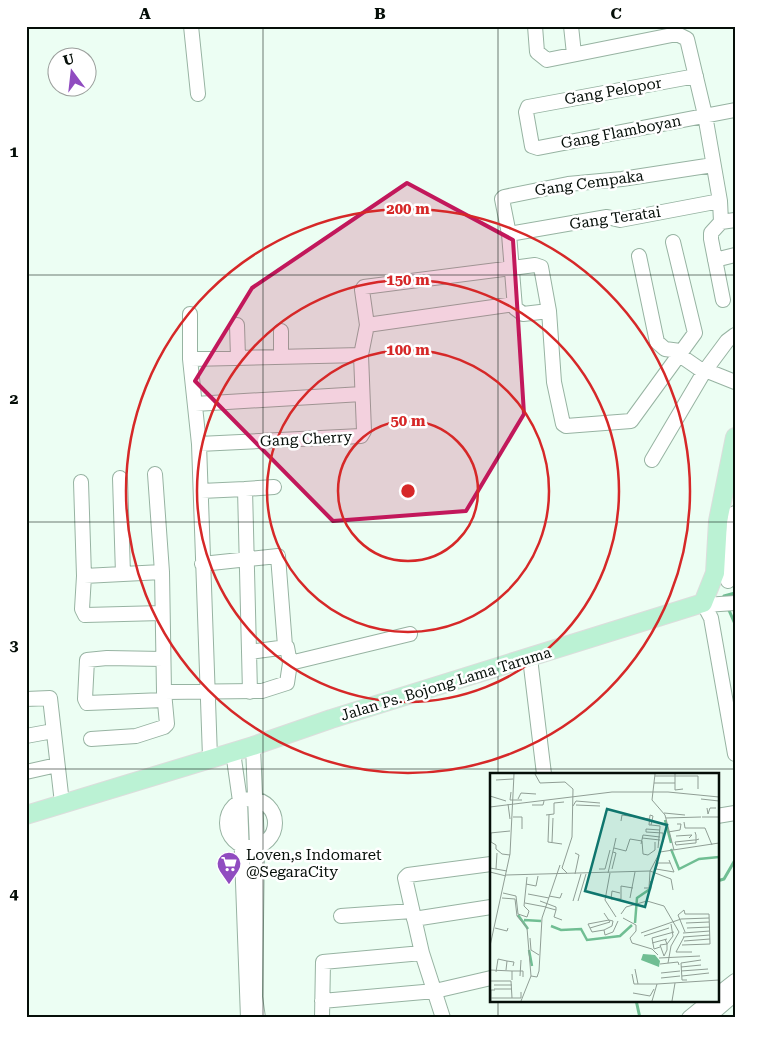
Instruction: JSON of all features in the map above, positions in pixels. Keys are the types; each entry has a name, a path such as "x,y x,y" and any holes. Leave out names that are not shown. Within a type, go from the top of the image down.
{"main road":[{"path":"704,604 730,519 731,476 735,437"},
{"name":"Jalan Ps. Bojong Lama Taruma","path":"26,815 62,803 93,796 331,719 704,604"}],"street":[{"path":"191,26 198,94"},
{"path":"535,26 536,47 540,56 547,60 677,34 685,36 705,115 720,201 728,221 711,233 723,300"},
{"path":"571,26 574,54"},
{"name":"Gang Pelopor","path":"538,148 532,146 526,110 529,107 696,76"},
{"name":"Gang Flamboyan","path":"538,148 735,110"},
{"name":"Gang Cempaka","path":"509,234 502,199 508,194 603,179 622,179 713,165"},
{"name":"Gang Teratai","path":"509,234 607,217 620,220 720,201"},
{"path":"509,234 515,308 523,314 550,310"},
{"path":"512,268 539,265 550,310 554,382 560,418 566,426 633,420 679,352 695,333 673,242"},
{"path":"715,260 735,255"},
{"path":"639,256 657,342 665,349 679,352 705,371 735,382"},
{"name":"Gang Cherry","path":"199,444 357,438 364,431 361,355 366,325 362,290 368,285 512,268"},
{"path":"366,325 514,304"},
{"path":"190,314 190,359 199,444 210,758"},
{"path":"237,325 238,358"},
{"path":"281,330 281,355"},
{"path":"652,460 705,371 727,341 735,335"},
{"path":"190,359 281,355 361,355"},
{"path":"195,404 362,394"},
{"path":"91,739 136,736 164,727 167,720 164,696 162,572 155,474"},
{"path":"120,478 123,574"},
{"path":"80,482 84,576 82,609 85,615 162,613"},
{"path":"201,491 274,487"},
{"path":"245,489 245,560 250,692"},
{"path":"728,580 730,519"},
{"path":"163,659 108,658 87,660 85,699 87,703 208,691 250,692 285,686 289,680 289,650 285,646 278,556 202,564"},
{"path":"84,576 162,572"},
{"path":"729,604 704,604 714,632 719,673 735,754"},
{"path":"290,662 410,634"},
{"path":"249,652 285,646"},
{"path":"530,658 544,773"},
{"path":"26,699 50,698 62,803"},
{"path":"26,736 53,731"},
{"path":"252,746 256,846 255,998 258,1018"},
{"path":"230,752 234,759 240,801 248,1018"},
{"path":"26,772 57,765"},
{"path":"240,801 255,799 270,808 275,821 272,834 263,844 256,846 242,845"},
{"path":"718,816 735,813"},
{"path":"443,1018 422,953 404,880 408,875 490,864"},
{"path":"341,916 413,915 490,907"},
{"path":"322,1018 323,962 422,953"},
{"path":"322,1001 435,991 490,978"},
{"path":"718,994 735,981"},
{"path":"707,1018 735,994"},
{"path":"689,1018 709,1002"}],"highlighted area":[{"path":"407,183 513,240 524,414 466,511 333,521 195,381 252,288"}],"waterway":[{"path":"725,599 724,596 735,593"},
{"path":"728,608 735,624"},
{"path":"718,881 724,879 735,860"},
{"path":"636,1002 640,1018"}],"place":[{"name":"Loven,s Indomaret @SegaraCity","path":"229,885"}]}
